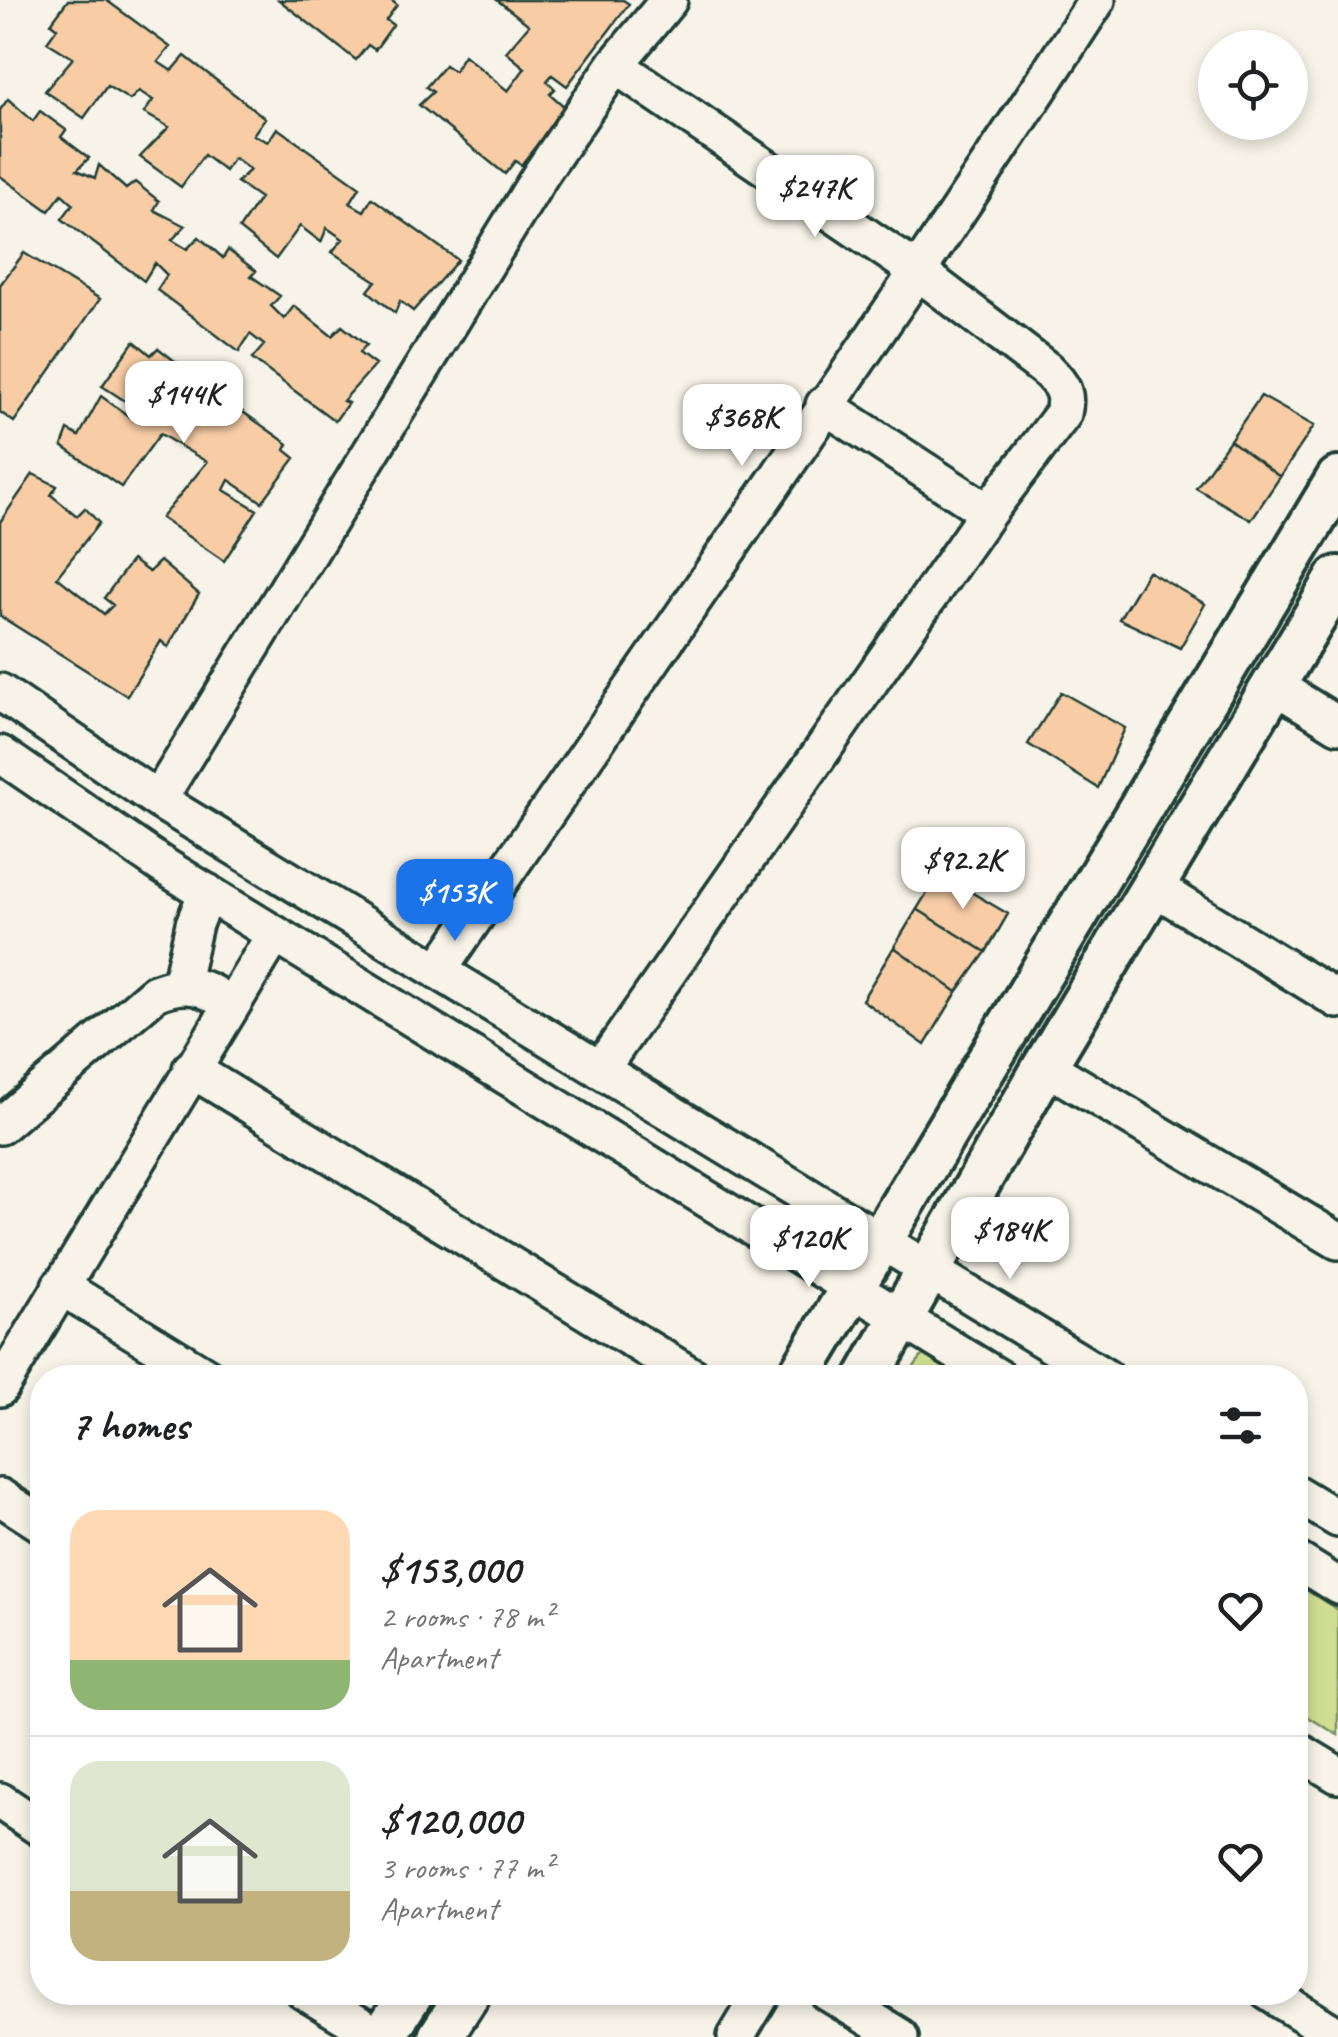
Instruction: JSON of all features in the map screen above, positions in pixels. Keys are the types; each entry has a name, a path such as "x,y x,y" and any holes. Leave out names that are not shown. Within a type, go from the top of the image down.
{"street":[{"path":"158,800 541,174 615,66 669,0"},
{"path":"438,972 824,405 920,273 1097,0"},
{"path":"600,1070 988,512 1063,414 1066,399 1062,385 1047,370 920,273 615,66"},
{"path":"824,405 988,512"},
{"path":"806,1365 1338,479"},
{"path":"875,1365 1044,1066 1338,578"},
{"path":"1272,684 1338,725"},
{"path":"0,692 158,800 1085,1365"},
{"path":"42,721 0,754 207,892 978,1365"},
{"path":"1152,886 1338,1000"},
{"path":"181,982 194,924 207,892"},
{"path":"0,1388 275,934"},
{"path":"0,1126 155,993 181,982 214,992 230,1007"},
{"path":"1044,1066 1338,1241"},
{"path":"190,1069 674,1365"},
{"path":"60,1286 188,1365"},
{"path":"0,1497 30,1516"},
{"path":"1308,1500 1338,1519"},
{"path":"1308,1567 1338,1586"},
{"path":"1308,1757 1338,1776"},
{"path":"0,1801 30,1821"},
{"path":"327,2005 382,2037 403,2005"},
{"path":"440,2037 461,2005"},
{"path":"736,2037 755,2005"},
{"path":"847,2005 900,2037"},
{"path":"1289,2005 1338,2036"}],"green space":[{"path":"923,1355 939,1365 915,1365"},
{"path":"1308,1591 1338,1610 1338,1735 1308,1717"}],"building":[{"path":"68,0 106,0 170,47 158,62 172,71 185,56 265,118 253,135 268,142 277,128 360,187 350,203 364,211 372,198 458,260 413,311 400,301 395,313 368,291 376,281 332,252 343,239 327,228 321,242 300,226 276,259 239,229 260,198 237,182 250,170 234,158 225,171 204,155 181,187 140,157 169,127 144,113 153,100 139,91 130,100 107,86 84,118 45,91 73,58 47,42 57,28 51,23"},
{"path":"279,0 391,0 397,5 386,20 393,25 375,50 368,45 356,60"},
{"path":"497,0 623,0 629,4 567,86 552,75 547,81 555,89 550,94 566,108 521,165 515,161 505,174 419,105 433,92 426,87 445,65 454,71 464,55 508,91 525,68 506,52 529,25"},
{"path":"8,99 33,121 40,111 66,130 61,137 89,158 77,170 95,178 99,165 126,189 135,182 159,201 154,210 185,226 172,240 187,249 199,237 223,258 228,250 256,271 251,276 280,296 271,306 284,319 294,306 332,336 342,326 366,345 359,353 375,365 343,401 348,403 335,421 252,359 264,345 250,334 239,352 157,290 167,275 155,263 144,281 62,219 73,204 62,194 49,211 0,176 0,110"},
{"path":"24,253 100,299 14,422 0,412 0,285"},
{"path":"134,341 151,355 158,348 185,369 179,376 185,381 189,376 217,394 203,411 212,417 226,400 288,444 285,450 295,458 262,502 229,480 224,490 257,510 224,561 161,518 207,462 160,434 121,487 62,446 68,430 79,436 101,396 134,420 139,410 102,386"},
{"path":"1261,396 1314,426 1280,477 1230,440"},
{"path":"1230,440 1280,477 1251,520 1196,488"},
{"path":"33,474 57,486 51,495 77,516 85,508 99,523 57,577 104,614 113,605 104,598 132,560 149,572 160,561 199,594 168,647 161,641 127,696 0,616 0,522"},
{"path":"1148,571 1205,604 1180,648 1119,619"},
{"path":"1061,692 1125,728 1098,788 1028,744"},
{"path":"939,873 1008,914 986,952 917,909"},
{"path":"917,909 986,952 957,992 894,947"},
{"path":"894,947 957,992 925,1045 862,1000"}]}
